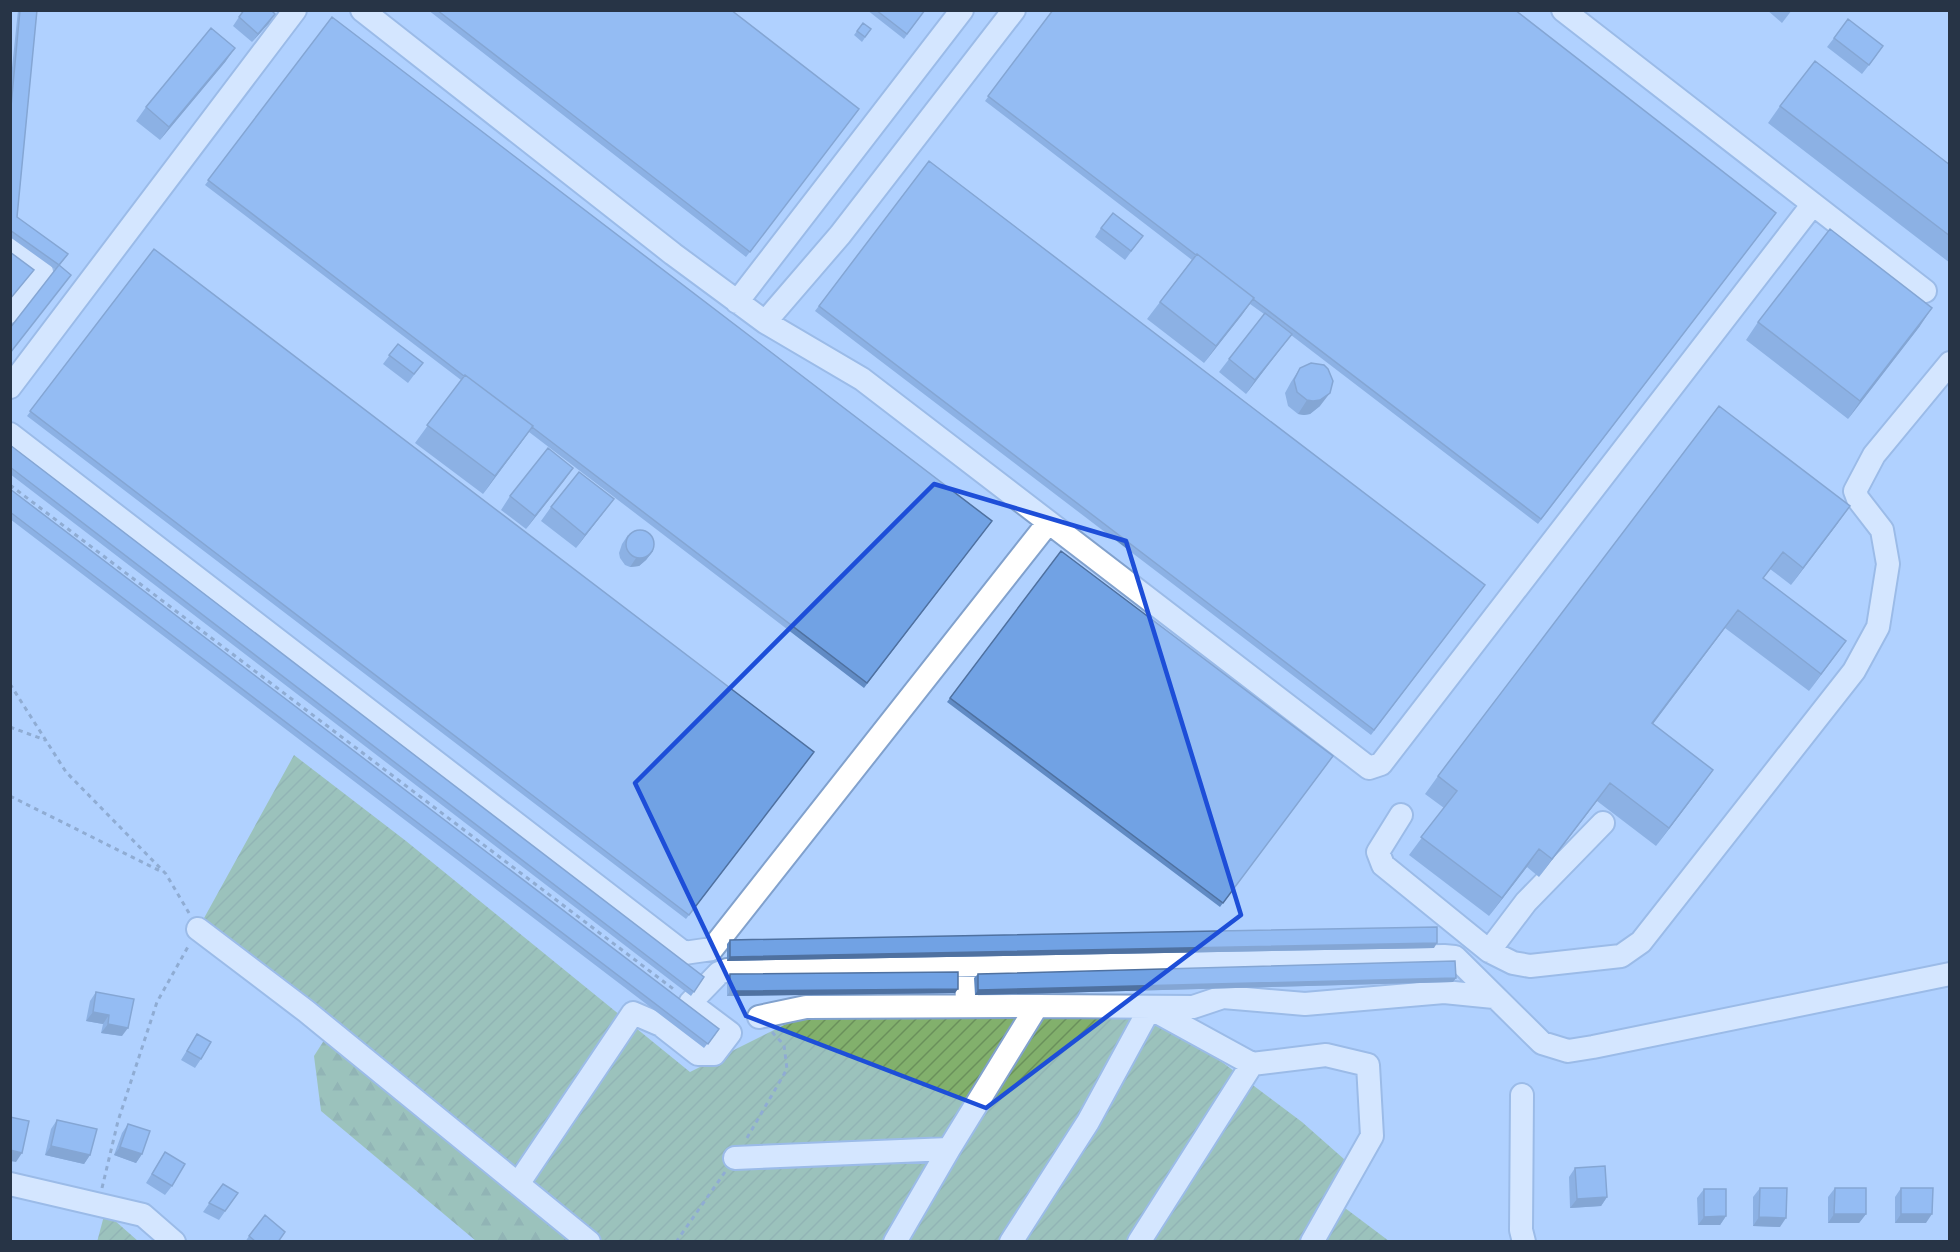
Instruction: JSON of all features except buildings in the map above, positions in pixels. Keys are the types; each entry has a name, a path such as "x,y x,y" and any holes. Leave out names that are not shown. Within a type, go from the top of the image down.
{"street":[{"path":"10,387 295,10"},
{"path":"362,10 673,254 765,322 862,379 1369,768 1381,764 1813,204"},
{"path":"737,302 962,10"},
{"path":"765,322 840,236 1014,10"},
{"path":"1563,10 1925,291"},
{"path":"10,248 42,272 10,312"},
{"path":"1401,815 1378,852 1383,865 1489,951 1513,963 1530,966 1621,956 1641,942 1854,671 1878,627 1888,564 1882,530 1858,499 1855,491 1874,455 1950,363"},
{"path":"10,434 684,953 712,949 1048,523"},
{"path":"1489,951 1526,902 1603,824"},
{"path":"198,929 306,1011 589,1242"},
{"path":"518,1184 633,1013 661,1025 698,1054 714,1054 730,1033 690,1003 719,973 726,970 1455,957 1542,1043 1568,1051 1950,974"},
{"path":"966,965 967,1006"},
{"path":"759,1017 807,1007 1150,1008 1194,1007 1223,997 1305,1004 1444,992 1494,997"},
{"path":"895,1242 1037,1006"},
{"path":"1150,1008 1252,1064 1326,1055 1368,1065 1372,1136 1311,1242"},
{"path":"1011,1242 1088,1122 1150,1008"},
{"path":"1138,1242 1252,1064"},
{"path":"1522,1095 1521,1230 1524,1242"},
{"path":"735,1158 949,1149"},
{"path":"10,1184 143,1215 174,1242"}],"path":[{"path":"10,485 690,1003"},
{"path":"10,684 66,772 166,874 198,929 157,1002 118,1121 98,1205"},
{"path":"10,727 46,740"},
{"path":"10,796 166,874"},
{"path":"676,1242 735,1158 787,1069 784,1045 759,1017"}],"highlighted area":[{"path":"934,484 1126,541 1241,915 986,1108 746,1016 635,783"}],"green space":[{"path":"294,755 406,841 690,1072 794,1020 1154,1011 1302,1122 1353,1167 1337,1202 1389,1241 589,1241 198,929"},
{"path":"330,1031 589,1241 476,1241 321,1111 314,1056"},
{"path":"105,1212 138,1241 97,1242"}]}
